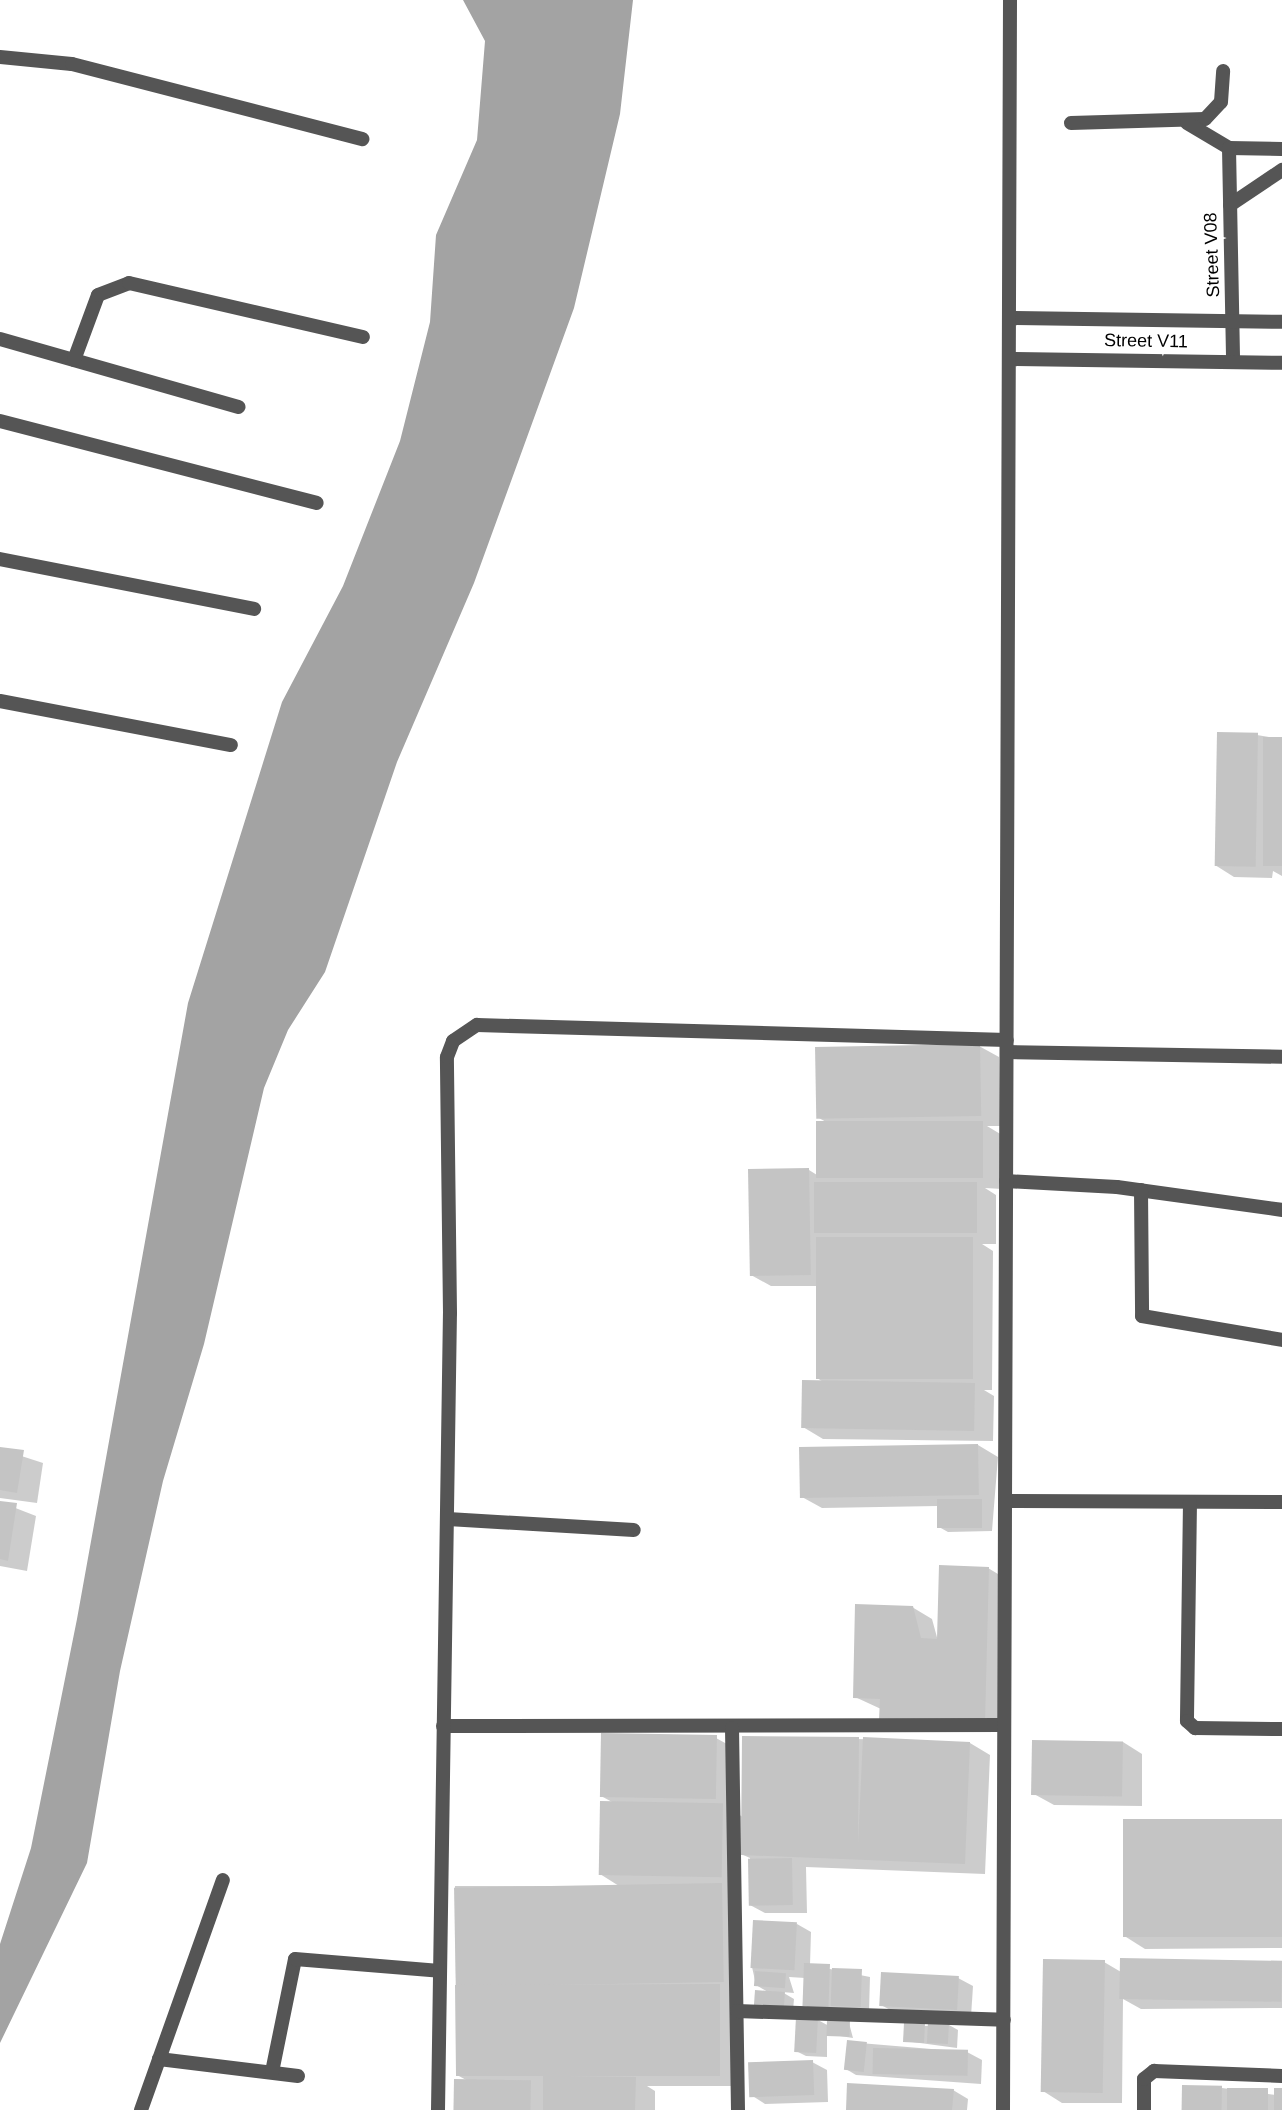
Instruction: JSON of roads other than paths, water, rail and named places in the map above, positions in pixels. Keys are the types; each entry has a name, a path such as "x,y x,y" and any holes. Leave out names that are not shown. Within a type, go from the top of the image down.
{"street":[{"path":"1003,2110 1010,0"},
{"path":"0,57 72,64 362,139"},
{"path":"1071,123 1187,123 1215,112 1223,71"},
{"path":"1187,123 1229,148 1282,149"},
{"name":"Street V08","path":"1229,148 1233,362"},
{"path":"1230,205 1282,170"},
{"path":"74,360 98,295 129,283 363,337"},
{"name":"Street V11","path":"1009,318 1282,322"},
{"path":"0,339 239,407"},
{"name":"Street V11","path":"1009,359 1282,363"},
{"path":"0,421 317,503"},
{"path":"0,559 254,609"},
{"path":"0,701 231,745"},
{"path":"438,2110 448,1519 447,1057 464,1031 477,1025 1282,1057"},
{"path":"1006,1181 1141,1190 1282,1210"},
{"path":"1141,1190 1142,1316 1282,1340"},
{"path":"1005,1502 1282,1502"},
{"path":"1190,1502 1188,1721 1195,1728 1282,1729"},
{"path":"448,1519 634,1530"},
{"path":"443,1726 732,1728 1004,1725"},
{"path":"732,1728 738,2110"},
{"path":"141,2110 223,1880"},
{"path":"272,2072 295,1959 440,1971"},
{"path":"737,2011 1004,2020"},
{"path":"159,2059 298,2076"},
{"path":"1144,2110 1144,2079 1154,2071 1282,2076"}]}
